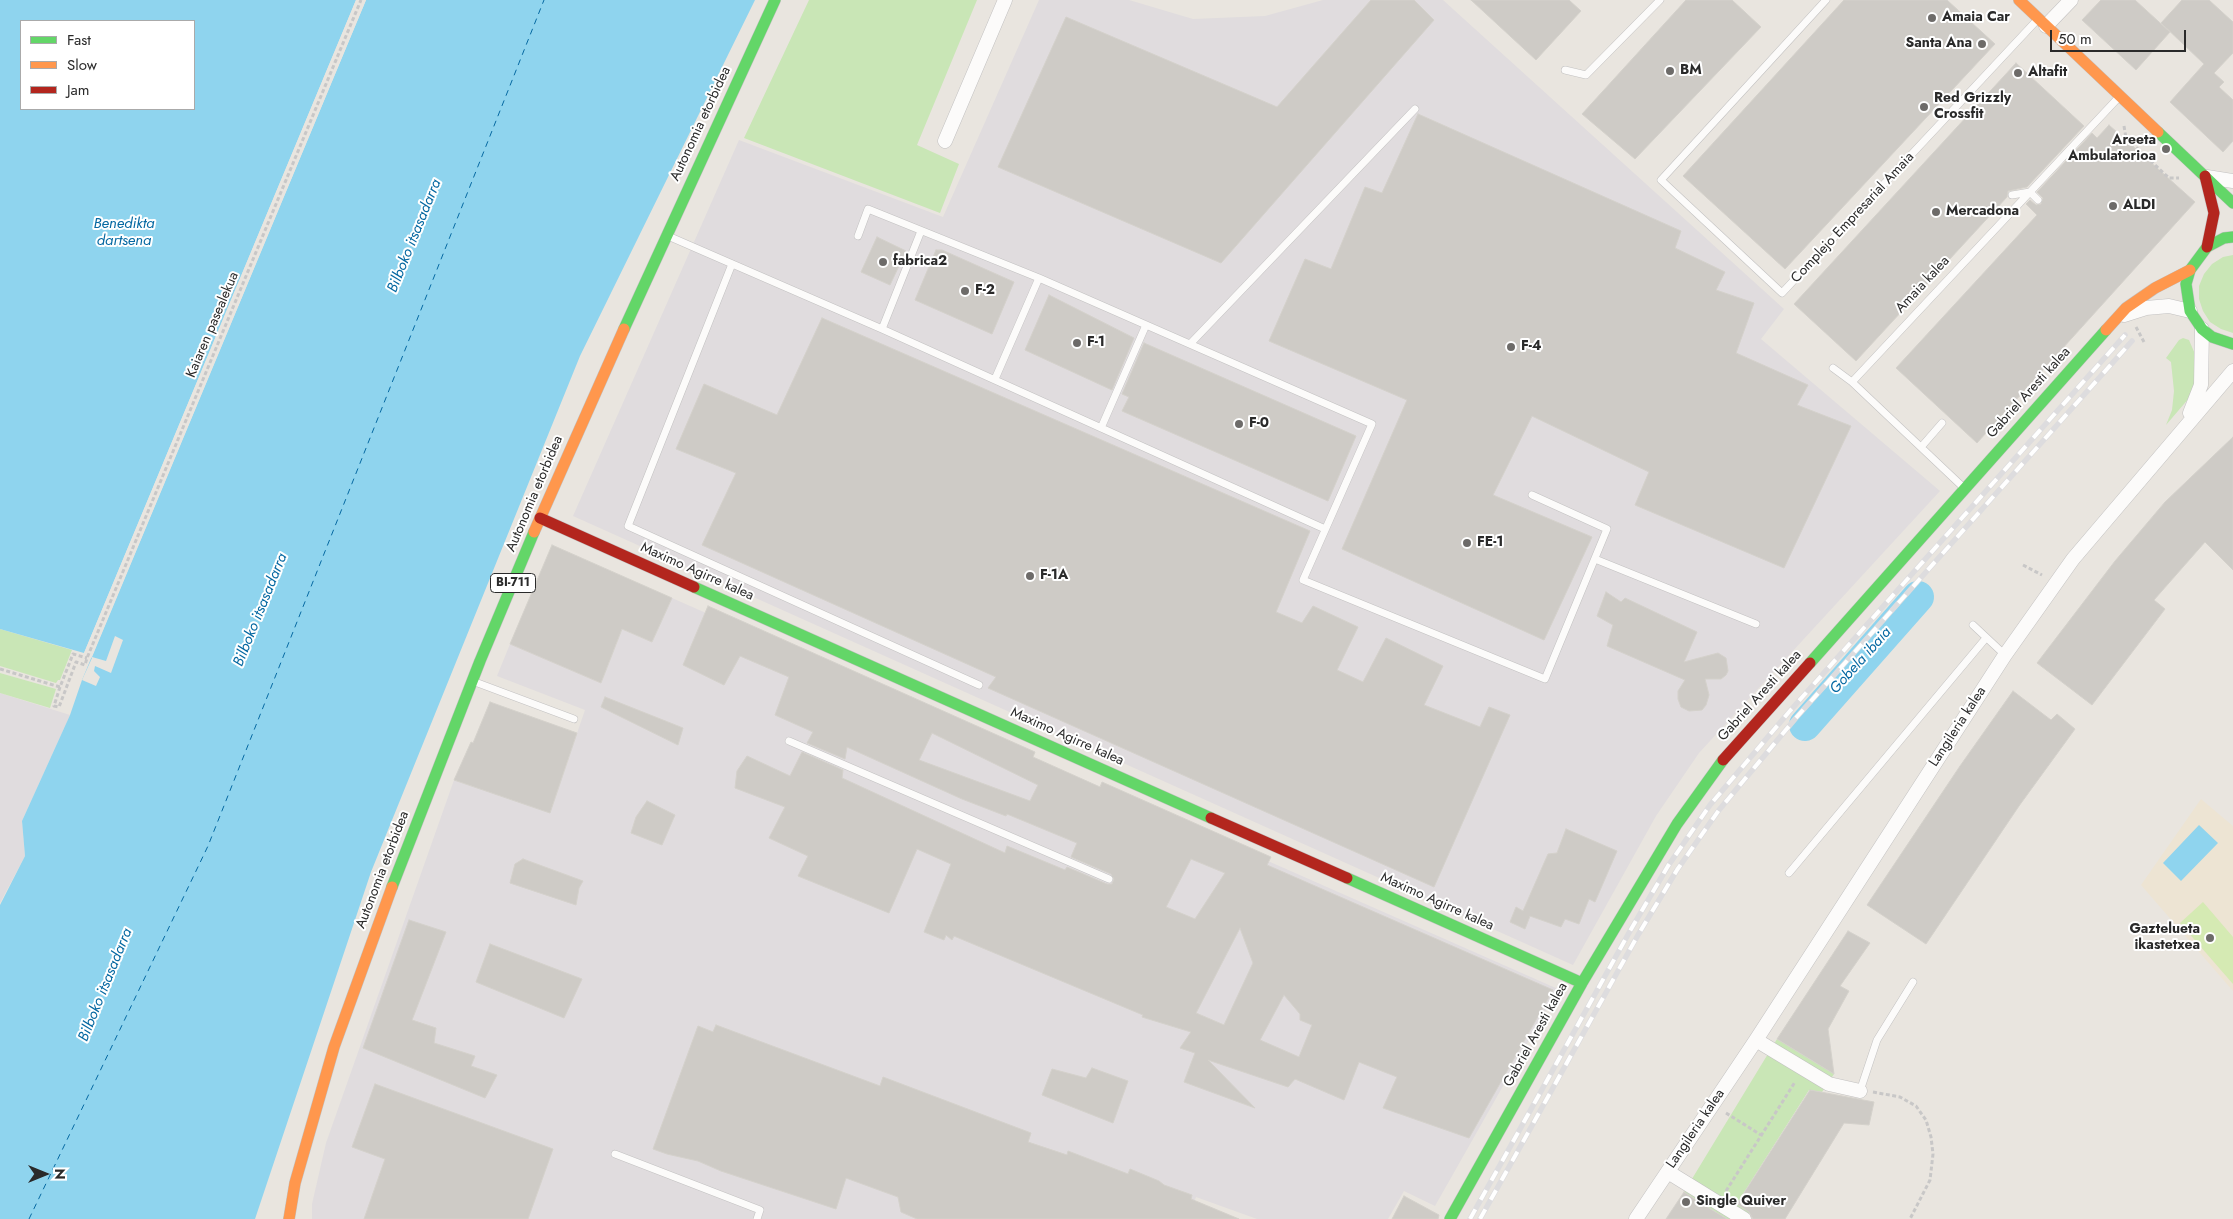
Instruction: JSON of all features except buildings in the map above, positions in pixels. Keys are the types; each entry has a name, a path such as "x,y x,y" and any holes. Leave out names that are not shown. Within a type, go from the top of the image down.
{"street":[{"name":"Autonomia etorbidea","path":"289,1219 295,1183 334,1047 402,858 472,681 540,518 666,235 775,0"},
{"path":"945,141 1005,0"},
{"path":"2019,0 2233,203"},
{"path":"2042,22 2070,0"},
{"path":"2205,176 2224,181 2233,181"},
{"path":"2205,176 2214,214 2207,247"},
{"path":"2233,237 2224,238 2207,247 2197,258 2190,270 2186,284 2190,311 2202,329 2212,337 2233,344"},
{"name":"Gabriel Aresti kalea","path":"1450,1219 1582,984 1677,824 1722,762 2126,308 2155,288 2190,270"},
{"path":"2113,322 2124,314 2146,308 2169,306 2190,311"},
{"name":"Langileria kalea","path":"2182,430 2197,398 2201,384 2202,329"},
{"name":"Langileria kalea","path":"1636,1219 1756,1040 2005,655 2079,552 2233,371"},
{"name":"Maximo Agirre kalea","path":"540,518 1582,984"},
{"path":"1756,1040 1829,1084 1860,1091"},
{"path":"1668,1172 1744,1219"}],"lane":[{"path":"1565,70 1586,75 1660,0"},
{"name":"Complejo Empresarial Amaia","path":"1826,0 1662,180 1782,293 2042,22"},
{"name":"Amaia kalea","path":"1852,382 2120,95"},
{"path":"1190,344 1415,109"},
{"path":"2012,195 2030,192 2038,200"},
{"path":"858,236 868,210 1039,278 1372,424 1303,580 1545,679 1607,530 1532,495"},
{"path":"882,329 922,231"},
{"path":"666,235 882,329 1325,529"},
{"path":"732,264 628,526 979,685"},
{"path":"995,380 1039,278"},
{"path":"1101,428 1146,325"},
{"path":"1833,368 1852,382 1922,446 1964,488"},
{"path":"1922,446 1942,422"},
{"path":"1595,559 1756,624"},
{"path":"1973,625 2005,655"},
{"path":"1789,873 1986,638"},
{"path":"472,681 574,719"},
{"path":"789,741 1109,878"},
{"path":"1860,1091 1877,1040 1913,982"},
{"path":"615,1154 760,1210 757,1219"}],"path":[{"name":"Kaiaren pasealekua","path":"87,658 361,0"},
{"path":"2111,105 2122,116 2126,138 2169,178 2178,177 2185,184"},
{"path":"2132,318 2144,342"},
{"path":"2023,565 2057,582"},
{"path":"0,669 60,687 73,654 87,658 85,666 76,662 59,707 54,706 60,687"},
{"path":"1719,1203 1803,1069"},
{"path":"1880,1092 1900,1097 1916,1106 1926,1120 1931,1137 1933,1154 1930,1180 1910,1219"},
{"path":"1712,1104 1762,1135"}],"shaded area":[{"path":"1039,0 1129,0 1193,19 1265,16 1323,0 1443,0 1784,309 1761,339 1940,491 1699,753 1656,816 1573,965 573,516 739,140 943,217"},
{"path":"672,598 1558,989 1435,1206 1404,1191 1388,1219 1257,1219 1196,1197 1188,1219 312,1219 312,1204 326,1143 454,780 550,812 585,710 497,676 510,644 601,683 622,629 652,642"},
{"path":"0,693 70,715 22,821 25,856 0,903"},
{"name":"Gaztelueta ikastetxea","path":"2201,799 2233,826 2233,991 2141,885"}],"green space":[{"path":"809,0 977,0 917,145 959,164 940,213 744,138"},
{"path":"2233,255 2233,333 2221,329 2210,322 2203,311 2199,299 2199,286 2204,274 2212,264 2223,257"},
{"path":"2183,338 2189,340 2195,354 2194,386 2190,397 2166,425 2172,410 2174,391 2171,362 2166,358 2179,340"},
{"path":"0,629 72,650 60,680 56,683 0,666"},
{"path":"0,673 56,689 50,708 0,693"},
{"path":"2203,902 2233,937 2233,984 2180,923"},
{"path":"1777,1039 1834,1074 1822,1092 1809,1090 1741,1197 1754,1205 1746,1219 1727,1219 1684,1192"}],"water":[{"name":"Benedikta dartsena","path":"0,0 356,0 84,653 0,629"},
{"name":"Bilboko itsasadarra","path":"366,0 755,0 580,356 371,872 255,1219 0,1219 0,905 25,856 22,821 70,715 82,680"},
{"path":"2199,825 2218,843 2181,881 2163,863"}],"pier":[{"path":"356,0 359,0 86,654 84,653"},
{"path":"363,0 366,0 92,657 106,661 115,636 123,640 111,673 95,666 94,671 100,677 96,686 82,680 92,658 90,656"}],"waterway":[{"name":"Gobela ibaia","path":"1805,725 1918,597"}],"ferry route":[{"path":"29,1219 208,846 544,0"}],"railway":[{"path":"1470,1219 1630,931 1668,866 1710,805 1789,712 2125,335"},
{"path":"1480,1219 1638,935 1677,870 1719,810 1795,719 2132,341"}],"traffic: fast":[{"path":"624,329 775,0"},
{"path":"2158,132 2233,203"},
{"path":"2233,237 2224,238 2207,247 2190,270 2186,284 2190,311 2202,329 2212,337 2233,344"},
{"path":"1810,663 2106,330"},
{"path":"392,887 480,661 534,532"},
{"path":"694,587 1211,818"},
{"path":"1450,1219 1582,983 1677,824 1723,760"},
{"path":"1347,878 1582,983"}],"traffic: slow":[{"path":"2019,0 2158,132"},
{"path":"2106,330 2126,308 2155,288 2190,270"},
{"path":"534,532 624,329"},
{"path":"289,1219 295,1183 334,1047 392,887"}],"traffic: jam":[{"path":"2205,176 2214,213 2207,247"},
{"path":"540,518 694,587"},
{"path":"1723,760 1810,663"},
{"path":"1211,818 1347,878"}],"place":[{"name":"Amaia Car","path":"1932,18"},
{"name":"Santa Ana","path":"1982,44"},
{"name":"BM","path":"1670,71"},
{"name":"Altafit","path":"2018,73"},
{"name":"Red Grizzly Crossfit","path":"1924,107"},
{"name":"Areeta Ambulatorioa","path":"2166,149"},
{"name":"ALDI","path":"2113,206"},
{"name":"Mercadona","path":"1936,212"},
{"name":"fabrica2","path":"883,262"},
{"name":"F-2","path":"965,291"},
{"name":"F-1","path":"1077,343"},
{"name":"F-4","path":"1511,347"},
{"name":"F-0","path":"1239,424"},
{"name":"FE-1","path":"1467,543"},
{"name":"F-1A","path":"1030,576"},
{"name":"Gaztelueta ikastetxea","path":"2210,938"},
{"name":"Single Quiver","path":"1686,1202"}]}
